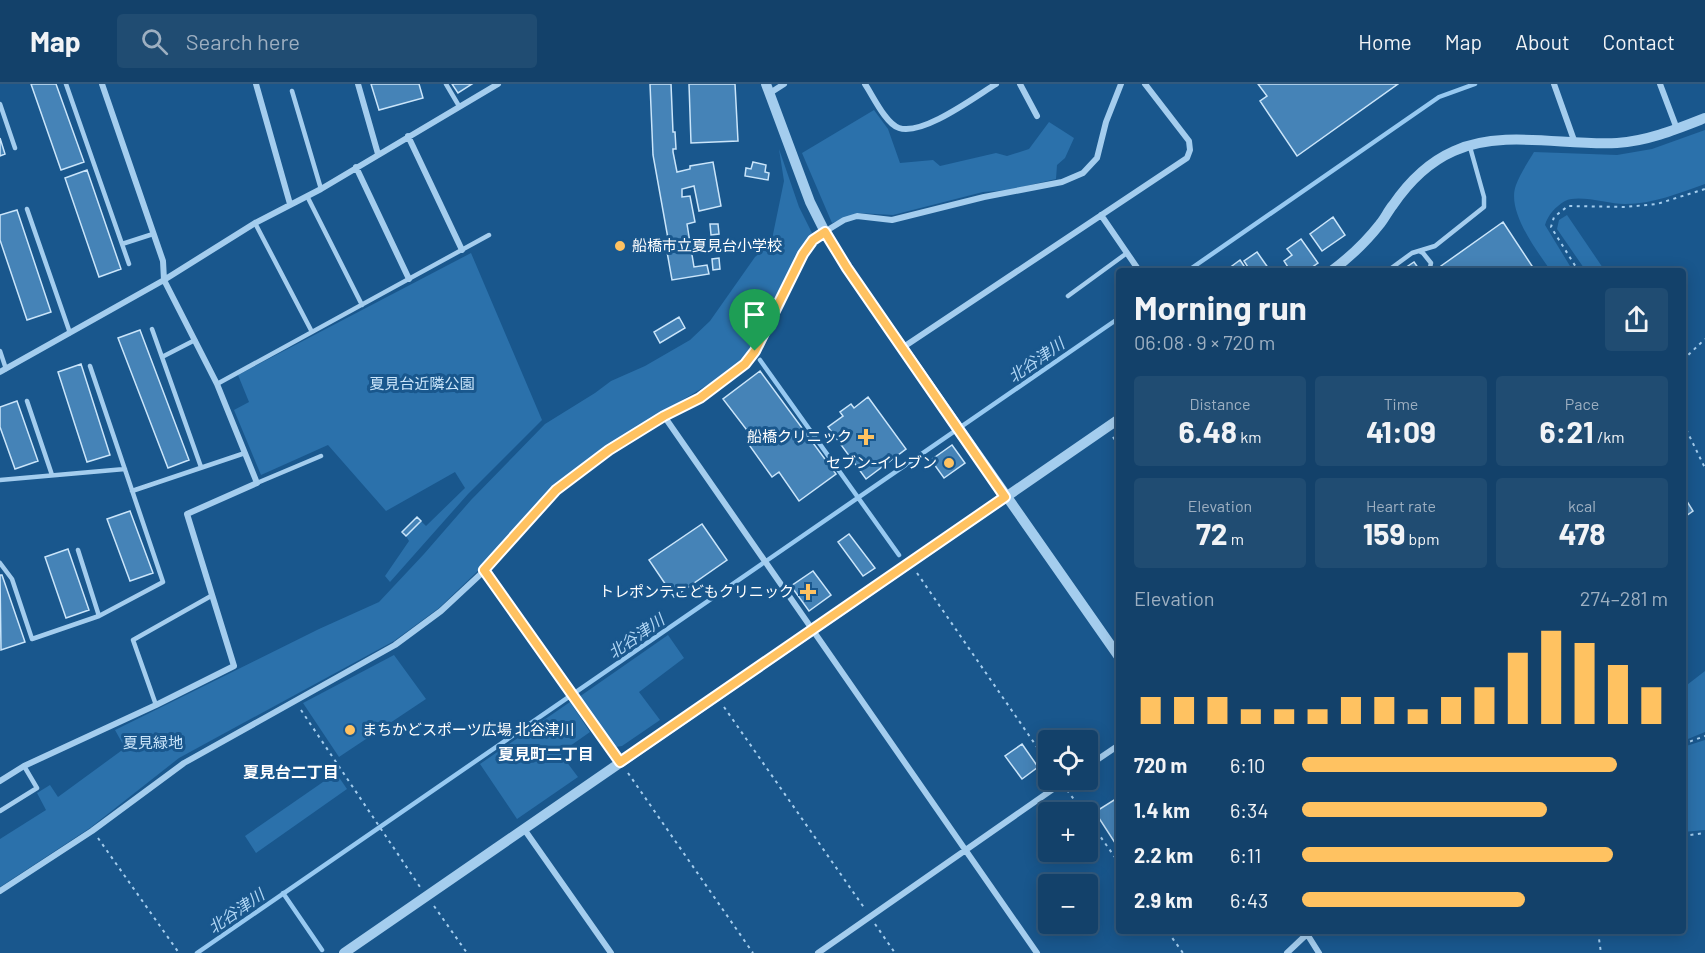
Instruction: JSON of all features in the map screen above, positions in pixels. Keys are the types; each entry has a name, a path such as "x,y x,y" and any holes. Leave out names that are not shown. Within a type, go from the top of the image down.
{"street":[{"path":"0,781 24,766 234,666 187,514 257,483 217,384 164,280 162,261 103,84"},
{"path":"256,84 290,204"},
{"path":"358,84 378,153"},
{"path":"3,371 164,280 255,223 321,189 378,153 498,84"},
{"path":"784,84 768,88 797,170 825,232 1005,497 1116,653"},
{"path":"866,84 886,117 898,128 923,126 948,114 996,84"},
{"path":"1020,84 1037,116"},
{"path":"0,891 93,831 184,763 395,645 441,611 484,570 556,490 609,450 664,416 700,398 745,364 755,351 803,254 813,240 844,220 857,216 892,220 984,197 1062,183 1083,173 1097,158 1106,122 1120,84"},
{"path":"902,348 1187,158 1190,150 1189,141 1145,84"},
{"path":"1554,84 1575,143"},
{"path":"1660,84 1677,129"},
{"path":"1335,268 1372,235 1419,174 1435,161 1453,151 1469,145 1509,140 1619,143 1650,138 1705,118"},
{"path":"408,136 462,250"},
{"path":"356,167 409,279"},
{"path":"1101,215 1137,268"},
{"path":"664,416 1037,953"},
{"path":"344,953 1116,421"},
{"path":"1098,759 1116,747"},
{"path":"818,953 1051,790"},
{"path":"525,829 611,953"},
{"path":"1287,953 1305,934"},
{"path":"1307,934 1318,953"}],"lane":[{"path":"66,84 129,264"},
{"path":"446,84 459,106"},
{"path":"292,91 321,189"},
{"path":"0,104 15,148"},
{"path":"1392,268 1416,251 1435,246 1484,207 1484,197 1469,145"},
{"path":"307,196 362,305"},
{"path":"27,208 70,333"},
{"path":"255,223 312,332"},
{"path":"122,244 153,234"},
{"path":"217,384 489,235"},
{"path":"1416,251 1423,252 1431,263 1430,268"},
{"path":"1068,296 1127,253"},
{"path":"152,329 201,468"},
{"path":"162,357 195,340"},
{"path":"0,351 3,371"},
{"path":"0,563 12,579 32,639 99,616 163,582 90,366"},
{"path":"27,401 52,475"},
{"path":"132,491 245,453"},
{"path":"257,483 321,456"},
{"path":"0,480 125,469"},
{"path":"78,550 99,616"},
{"path":"156,705 133,640 211,596"},
{"path":"0,811 37,788 24,766"}],"path":[{"path":"1577,268 1551,227 1554,217 1568,206 1575,204 1624,207 1657,204 1705,189"},
{"path":"1686,357 1705,339"},
{"path":"1686,429 1705,468"},
{"path":"910,563 1038,749"},
{"path":"484,570 753,953"},
{"path":"716,695 895,953"},
{"path":"295,700 467,953"},
{"path":"1686,743 1705,736"},
{"path":"93,831 179,953"},
{"path":"1098,833 1116,859"},
{"path":"1686,836 1705,833"},
{"path":"1169,934 1183,953"},
{"path":"1598,934 1600,953"}],"green space":[{"path":"874,110 888,129 900,163 933,160 940,166 996,153 1007,156 1029,149 1049,122 1074,138 1065,158 1057,165 1056,179 1008,190 983,192 893,215 858,213 832,223 802,153"},
{"path":"1705,130 1705,184 1646,202 1618,204 1586,199 1565,201 1555,209 1545,225 1571,268 1549,268 1524,230 1515,207 1516,185 1534,152 1617,155 1652,149"},
{"name":"夏見緑地","path":"779,149 799,207 813,235 800,253 751,348 743,359 729,372 606,446 554,485 482,567 439,608 394,641 179,758 90,828 0,887 0,839 46,810 37,793 50,785 58,797 125,748 115,730 319,629 379,602 471,500 545,424 611,381 645,366 690,340 710,321 755,257 771,244 784,181"},
{"path":"1567,215 1603,268 1584,268 1557,229 1559,220"},
{"name":"夏見台近隣公園","path":"471,253 542,420 468,494 390,582 385,576 409,541 406,536 421,521 426,526 465,488 455,472 386,511 328,445 261,475 234,410 249,402 238,375"},
{"path":"668,635 684,658 639,692 660,720 622,746 615,747 579,697"},
{"name":"まちかどスポーツ広場 北谷津川","path":"394,655 426,699 339,757 303,703"},
{"path":"1705,671 1705,732 1686,740 1686,686"},
{"path":"570,702 590,732 560,753 578,777 517,819 480,764"},
{"path":"1705,740 1705,830 1686,832 1686,746"},
{"path":"336,773 347,789 256,853 245,836"}],"building":[{"path":"31,84 56,84 84,162 61,170"},
{"path":"371,84 419,84 423,98 379,110"},
{"path":"452,84 472,84 458,93"},
{"path":"650,84 671,84 676,149 673,149 673,152 677,172 690,169 690,166 713,162 721,206 699,211 694,186 682,189 682,197 690,196 695,222 687,224 694,267 707,265 709,274 672,280 666,246 669,244 653,155"},
{"path":"689,84 735,84 738,141 691,143"},
{"path":"1258,84 1398,84 1297,156 1260,101 1267,96"},
{"path":"0,138 5,154 0,156"},
{"path":"753,162 766,165 765,172 769,173 768,180 745,176 746,168 751,169"},
{"path":"87,170 121,269 99,277 65,178"},
{"path":"17,210 51,312 27,320 0,240 0,215"},
{"path":"1333,217 1345,235 1322,251 1310,234"},
{"path":"1503,222 1533,268 1442,268 1441,266"},
{"path":"710,224 718,224 719,234 711,235"},
{"path":"718,239 718,246 711,247 710,240"},
{"path":"1301,239 1318,263 1311,268 1288,268 1284,261 1292,255 1287,249"},
{"path":"1257,252 1268,268 1248,268 1244,261"},
{"path":"719,258 720,269 713,270 712,259"},
{"path":"1240,260 1245,268 1229,268"},
{"path":"1414,262 1418,268 1405,268"},
{"path":"679,317 685,328 660,343 654,332"},
{"path":"140,330 189,460 168,468 118,338"},
{"path":"81,364 110,455 87,462 58,372"},
{"path":"760,371 836,474 799,501 779,472 772,477 747,442 753,438 723,399"},
{"path":"868,397 906,449 866,479 828,427 843,416 840,412 851,404 854,408"},
{"path":"17,401 38,461 15,469 0,427 0,407"},
{"path":"952,445 965,463 944,478 931,460"},
{"path":"1686,500 1693,511 1686,516"},
{"path":"130,511 153,573 130,581 107,519"},
{"path":"417,517 421,521 406,536 402,532"},
{"path":"702,524 727,560 674,597 649,560"},
{"path":"849,534 875,568 863,576 838,542"},
{"path":"68,549 89,610 66,618 45,557"},
{"path":"813,571 831,595 809,611 791,586"},
{"path":"0,575 2,575 25,642 1,650"},
{"path":"1022,744 1038,767 1022,779 1005,756"},
{"path":"1116,799 1116,844 1098,817 1098,810"}],"waterway":[{"name":"北谷津川","path":"1192,268 1439,97 1475,84"},
{"name":"北谷津川","path":"197,953 1116,320"},
{"path":"760,360 899,555"},
{"path":"283,893 322,950"}],"place":[{"name":"船橋市立夏見台小学校","path":"620,246"},
{"name":"船橋クリニック","path":"866,437"},
{"name":"セブン-イレブン","path":"949,463"},
{"name":"トレポンテこどもクリニック","path":"808,592"},
{"name":"まちかどスポーツ広場 北谷津川","path":"350,730"}],"district":[{"name":"夏見町二丁目","path":"546,754"},
{"name":"夏見台二丁目","path":"291,772"}],"route":[{"path":"825,232 847,268 1005,497 620,762 484,570 556,490 609,450 664,416 700,398 734,374 755,351 803,254 813,240 825,232"}]}
